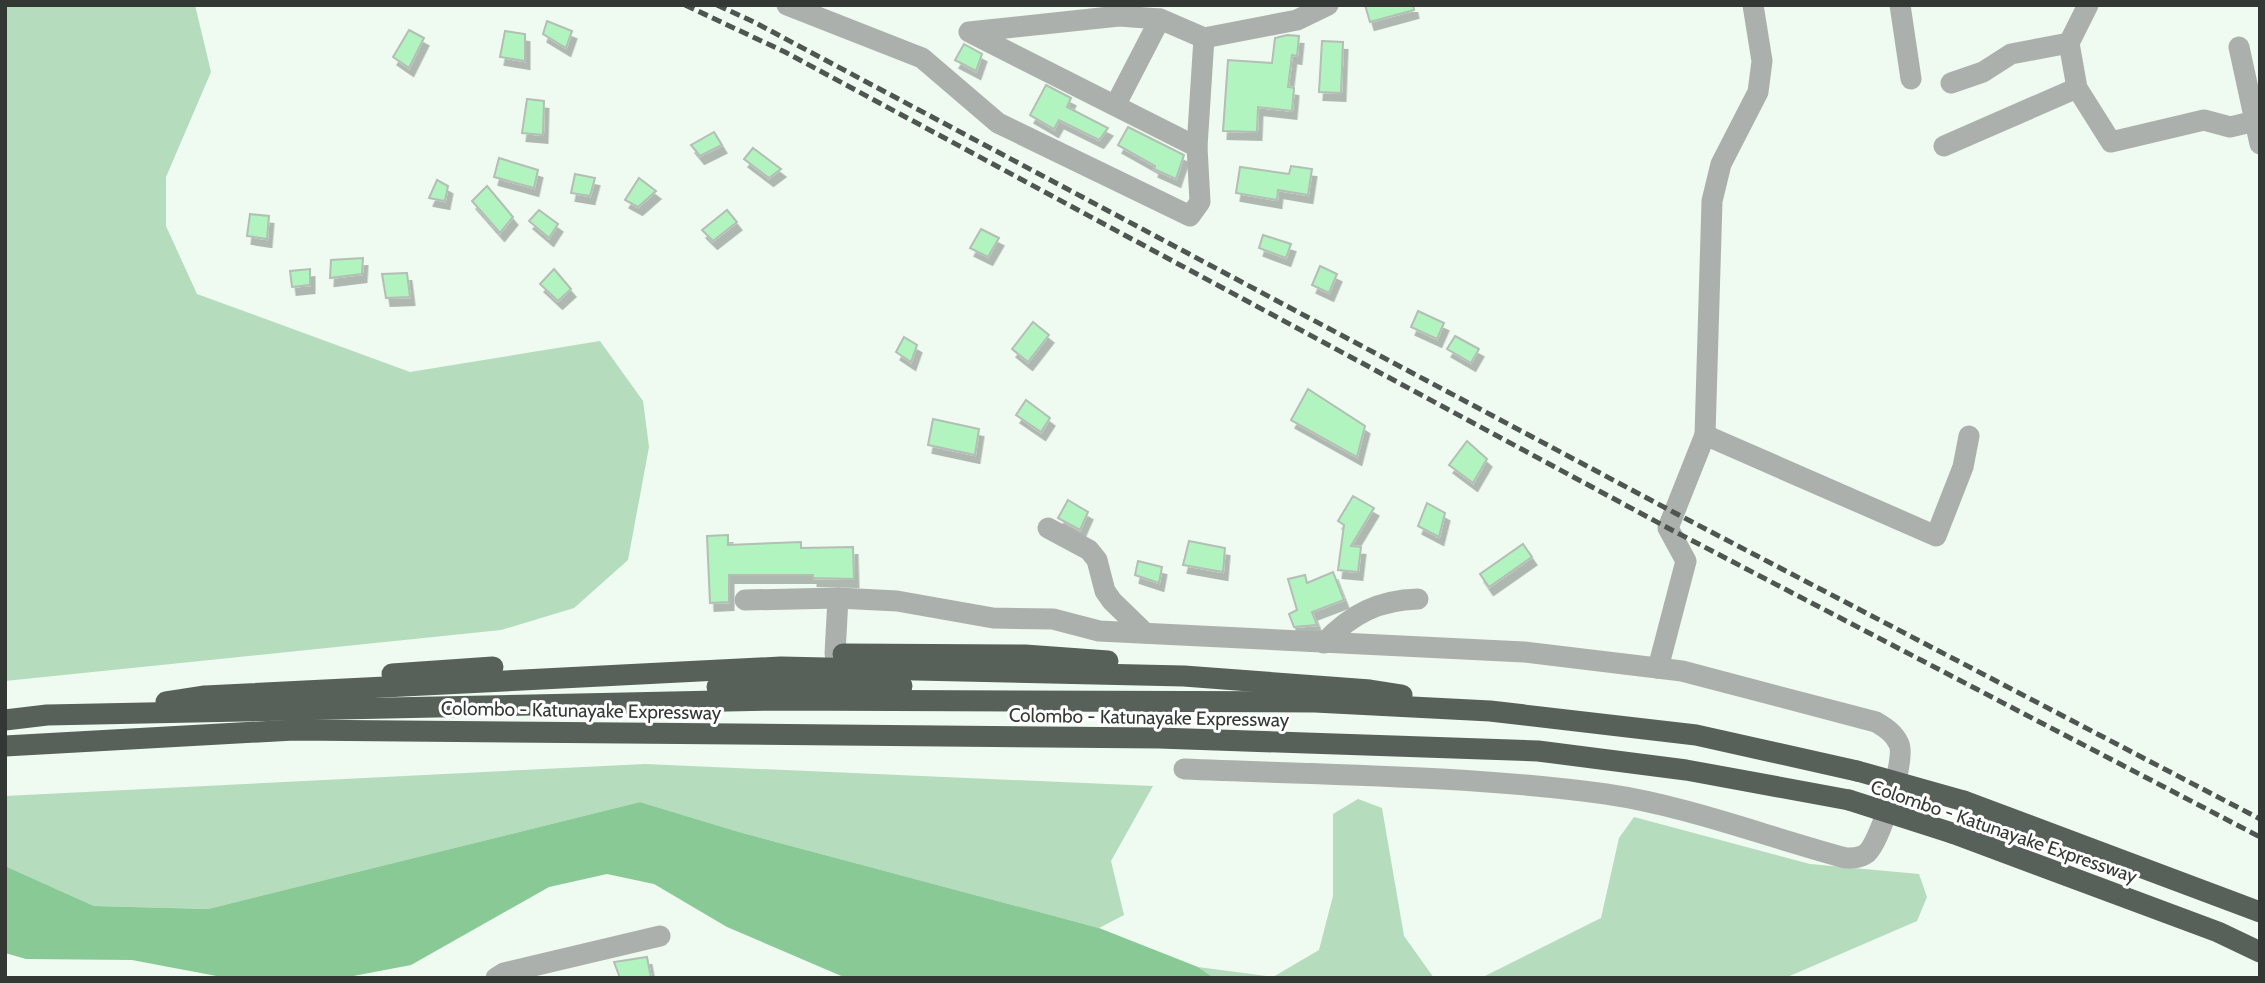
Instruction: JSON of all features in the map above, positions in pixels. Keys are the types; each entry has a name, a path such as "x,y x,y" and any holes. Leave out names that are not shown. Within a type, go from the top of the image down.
{"highway":[{"path":"130,708 427,670 835,654 1025,655 1105,660 1185,666 1325,687"},
{"path":"227,695 781,667 1184,676 1370,690 1506,713"},
{"path":"47,715 130,708 782,684 1274,694 1425,708"},
{"name":"Colombo - Katunayake Expressway","path":"5,720 47,715 770,700 1315,702 1506,713 1696,734 1857,771 1964,802 2260,912"},
{"name":"Colombo - Katunayake Expressway","path":"5,746 294,730 1159,738 1538,751 1686,770 1849,800 1952,833 2218,932 2260,952"}],"street":[{"path":"787,5 922,58 998,123 1190,216 1200,202 1197,147 1204,38"},
{"path":"1197,147 969,32 1119,16 1160,19 1204,38 1297,20 1328,5"},
{"path":"1658,668 1686,561 1668,528 1705,435 1712,201 1721,164 1758,92 1762,61 1753,5"},
{"path":"1900,5 1911,79"},
{"path":"2088,5 2069,43 2077,88 2111,142 2204,120 2230,127 2258,120"},
{"path":"1116,104 1160,19"},
{"path":"1951,83 1983,72 2011,54 2069,43"},
{"path":"2239,47 2258,120 2260,144"},
{"path":"1944,146 2077,88"},
{"path":"1705,435 1936,536 1963,467 1969,436"},
{"path":"1048,528 1089,550 1097,559 1105,592 1145,632"},
{"path":"745,600 838,598 897,601 993,618 1053,619 1099,631 1524,652 1658,668 1875,722 1892,732 1900,746 1900,761 1881,830 1869,851 1860,858 1846,858 1745,827 1608,794 1428,778 1184,769"},
{"path":"835,654 838,598"},
{"path":"1324,643 1341,625 1363,610 1391,600 1418,598"},
{"path":"496,978 504,973 660,936"}],"shaded area":[{"path":"5,5 195,5 211,72 166,177 166,226 197,294 410,372 600,341 643,401 649,447 628,560 574,608 501,630 5,681"},
{"path":"645,764 1153,786 1111,861 1124,915 1099,928 739,832 640,802 208,909 94,906 5,866 5,796"},
{"path":"1358,799 1382,808 1404,936 1434,978 1214,978 1198,967 1273,977 1319,950 1333,896 1333,814"},
{"path":"640,802 739,832 1099,928 1198,967 1214,978 846,978 727,927 654,884 607,874 549,887 411,965 343,978 227,978 132,960 26,959 5,953 5,866 94,906 208,909"},
{"path":"1634,817 1810,864 1919,874 1927,897 1917,921 1785,978 1481,978 1601,918 1619,838"}],"building":[{"path":"1365,5 1413,5 1414,10 1370,22"},
{"path":"547,21 572,31 566,48 543,34"},
{"path":"409,30 424,38 409,68 393,57"},
{"path":"505,31 525,34 525,61 500,57"},
{"path":"1299,36 1297,56 1292,55 1288,87 1294,88 1292,111 1258,107 1257,132 1223,131 1228,60 1272,63 1275,38"},
{"path":"1322,41 1343,42 1341,93 1319,92"},
{"path":"964,44 982,54 976,71 955,60"},
{"path":"1046,85 1071,98 1067,107 1108,128 1099,140 1059,120 1054,129 1030,115"},
{"path":"527,99 544,101 543,135 522,133"},
{"path":"1128,127 1184,155 1176,179 1154,169 1155,166 1118,145"},
{"path":"714,132 722,145 700,156 691,145"},
{"path":"753,148 781,169 769,178 744,159"},
{"path":"499,158 538,170 534,188 494,177"},
{"path":"1291,166 1312,169 1308,195 1278,190 1277,200 1236,193 1240,167 1289,174"},
{"path":"575,174 595,178 590,196 571,193"},
{"path":"639,178 656,191 638,207 625,200"},
{"path":"437,180 448,186 445,201 429,198"},
{"path":"487,186 513,217 500,233 472,201"},
{"path":"539,210 558,224 549,238 529,221"},
{"path":"727,210 737,222 713,241 702,230"},
{"path":"250,214 269,216 267,239 247,236"},
{"path":"981,229 999,238 988,257 970,248"},
{"path":"1263,235 1291,244 1286,258 1259,248"},
{"path":"363,258 362,274 330,278 331,260"},
{"path":"1320,266 1337,274 1329,293 1312,285"},
{"path":"310,269 310,285 292,287 290,271"},
{"path":"554,269 571,289 558,301 540,284"},
{"path":"407,273 410,297 386,298 382,274"},
{"path":"1418,311 1444,323 1437,339 1411,327"},
{"path":"1033,322 1049,335 1028,362 1012,349"},
{"path":"1455,336 1479,349 1471,363 1447,349"},
{"path":"904,337 917,345 911,362 896,352"},
{"path":"1308,389 1365,426 1357,457 1291,420"},
{"path":"1026,400 1050,418 1041,432 1016,415"},
{"path":"933,419 979,429 975,455 928,445"},
{"path":"1467,441 1487,459 1473,483 1449,465"},
{"path":"1353,496 1374,508 1351,546 1361,547 1358,572 1338,570 1344,525 1338,521"},
{"path":"1068,500 1088,512 1080,530 1058,518"},
{"path":"1427,503 1445,513 1439,537 1418,526"},
{"path":"728,535 728,545 801,542 801,548 853,547 854,579 813,578 813,575 729,575 729,602 710,603 707,536"},
{"path":"1189,541 1225,548 1223,572 1183,565"},
{"path":"1523,544 1532,557 1489,587 1480,574"},
{"path":"1138,561 1162,567 1159,583 1135,575"},
{"path":"1333,572 1344,600 1312,612 1317,625 1294,627 1289,614 1297,610 1288,579 1305,575 1307,583"},
{"path":"647,957 651,978 620,978 614,962"}],"railway":[{"path":"685,5 785,52 1668,528 2260,837"},
{"path":"717,5 754,22 1675,513 2260,819"}]}
